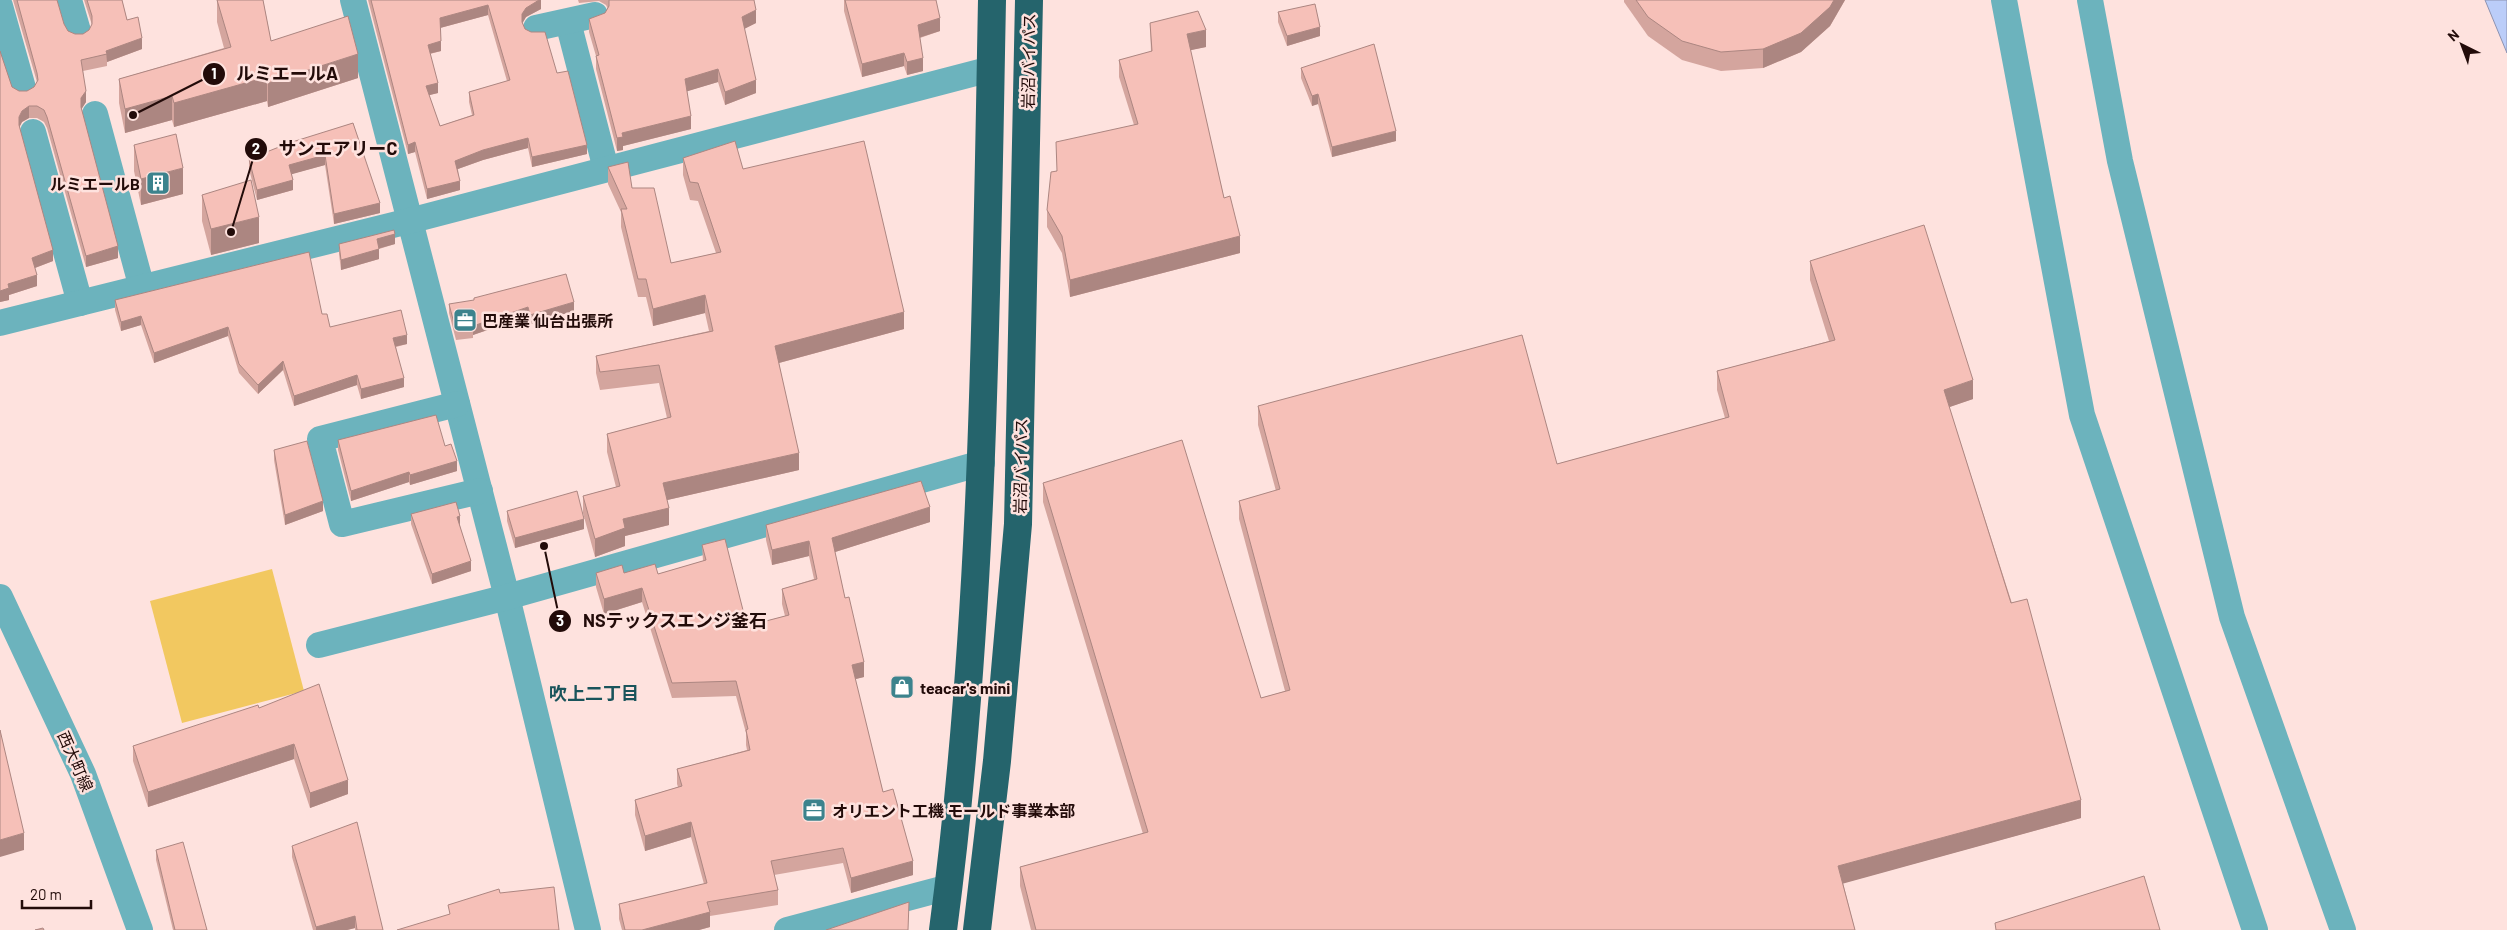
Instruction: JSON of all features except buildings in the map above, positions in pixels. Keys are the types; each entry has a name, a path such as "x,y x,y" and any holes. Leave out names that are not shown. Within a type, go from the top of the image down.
{"highway":[{"path":"944,930 970,665 982,463 990,206 992,0"},
{"name":"岩沼バイパス","path":"977,930 997,762 1018,524 1029,0"}],"street":[{"path":"69,0 78,31"},
{"path":"353,0 507,597 588,930"},
{"path":"2004,0 2082,415 2254,930"},
{"path":"2090,0 2120,161 2232,617 2343,930"},
{"path":"0,6 23,88"},
{"path":"536,28 595,15"},
{"path":"568,22 606,169"},
{"path":"0,324 409,221 991,69"},
{"path":"95,114 142,288"},
{"path":"33,132 80,303"},
{"path":"457,404 320,439 342,524 480,492"},
{"path":"319,645 507,597 982,463"},
{"name":"西大町線","path":"0,597 83,774 140,930"},
{"path":"788,930 949,887"}],"shaded area":[{"path":"272,569 304,691 182,723 150,601"}],"water":[{"path":"2485,0 2507,0 2507,53"}],"place":[{"name":"ルミエールA","path":"133,115"},
{"name":"ルミエールB","path":"158,183"},
{"name":"サンエアリーC","path":"231,232"},
{"name":"巴産業 仙台出張所","path":"465,320"},
{"name":"NSテックスエンジ釜石","path":"544,546"},
{"name":"teacar's mini","path":"902,687"},
{"name":"オリエント工機 モールド事業本部","path":"814,810"}],"district":[{"name":"吹上二丁目","path":"594,693"}]}
